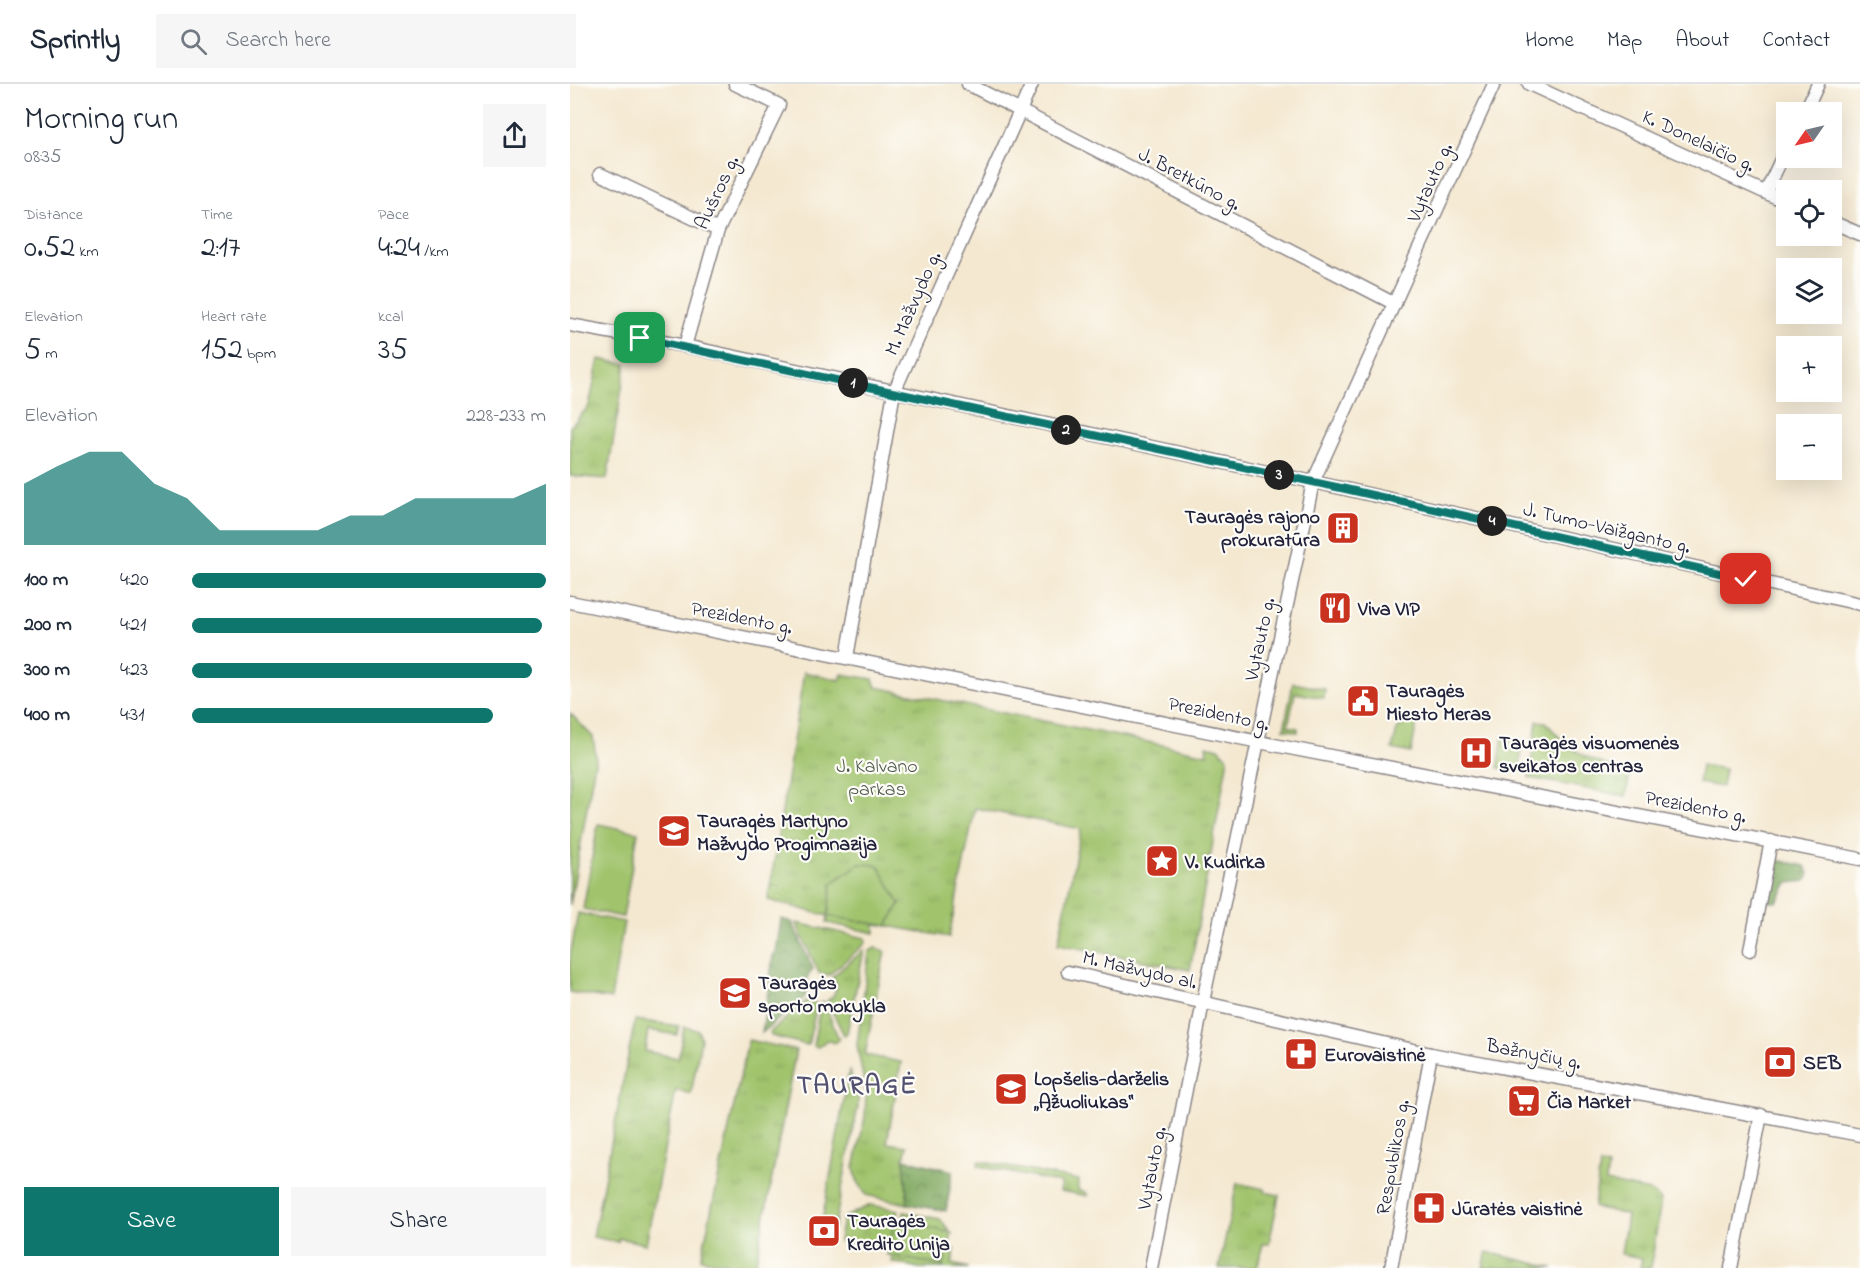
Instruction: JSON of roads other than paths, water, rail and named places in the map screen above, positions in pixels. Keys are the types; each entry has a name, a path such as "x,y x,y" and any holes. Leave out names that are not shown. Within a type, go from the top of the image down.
{"street":[{"name":"Aušros g.","path":"685,346 718,230 779,105 735,84"},
{"name":"J. Bretkūno g.","path":"968,84 1395,304"},
{"name":"M. Mažvydo g.","path":"847,657 894,392 1032,84"},
{"name":"Vytauto g.","path":"1151,1268 1203,1003 1313,482 1494,84"},
{"name":"K. Donelaičio g.","path":"1529,84 1776,197"},
{"path":"1809,102 1818,84"},
{"path":"1766,192 1777,168"},
{"path":"600,174 718,230"},
{"path":"1842,226 1860,234"},
{"name":"J. Tumo-Vaižganto g.","path":"570,325 685,346 1313,482 1860,604"},
{"name":"Prezidento g.","path":"570,602 1258,741 1860,859"},
{"path":"1750,950 1771,841"},
{"name":"M. Mažvydo al.","path":"1068,972 1203,1003"},
{"name":"Bažnyčių g.","path":"1203,1003 1431,1053 1860,1135"},
{"name":"Respublikos g.","path":"1391,1268 1431,1053"},
{"path":"1731,1268 1761,1115"}],"place":[{"name":"Tauragės rajono prokuratūra","path":"1343,528"},
{"name":"Viva VIP","path":"1335,608"},
{"name":"Tauragės Miesto Meras","path":"1363,701"},
{"name":"Tauragės visuomenės sveikatos centras","path":"1476,753"},
{"name":"Tauragės Martyno Mažvydo Progimnazija","path":"674,831"},
{"name":"V. Kudirka","path":"1162,861"},
{"name":"Tauragės sporto mokykla","path":"735,993"},
{"name":"Eurovaistinė","path":"1301,1054"},
{"name":"SEB","path":"1780,1062"},
{"name":"Lopšelis-darželis „Ąžuoliukas“","path":"1011,1089"},
{"name":"Čia Market","path":"1524,1101"},
{"name":"Jūratės vaistinė","path":"1429,1208"},
{"name":"Tauragės Kredito Unija","path":"824,1231"}],"district":[{"name":"TAURAGĖ","path":"857,1084"}],"park label":[{"name":"J. Kalvano parkas","path":"877,776"}]}
